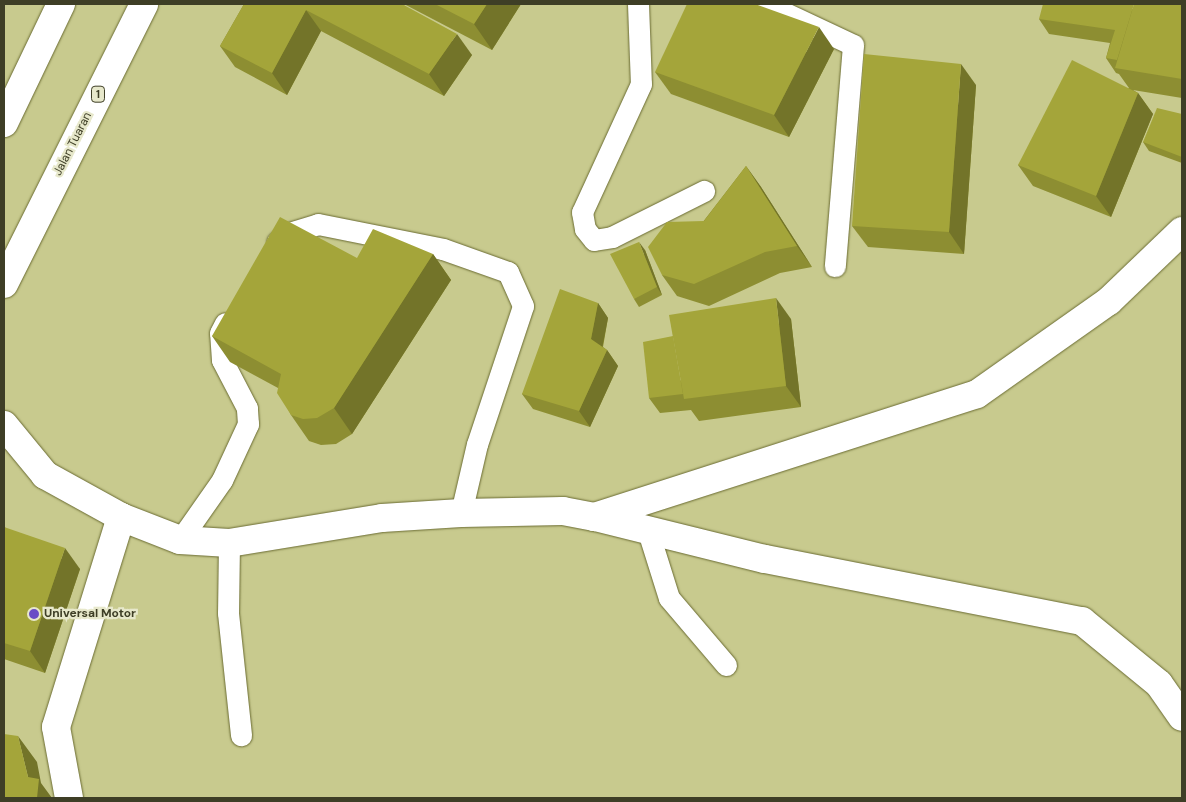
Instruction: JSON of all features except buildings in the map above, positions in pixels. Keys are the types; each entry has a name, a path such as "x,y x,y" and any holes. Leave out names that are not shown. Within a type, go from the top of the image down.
{"street":[{"path":"4,120 61,4"},
{"name":"Jalan Tuaran","path":"4,284 144,4"},
{"path":"594,516 977,394 1109,301 1182,231"},
{"path":"4,425 45,475 121,517 180,540 230,543 382,518 461,513 563,511 594,516 764,559 1082,621 1159,684 1182,717"},
{"path":"69,798 56,728 121,517"}],"lane":[{"path":"638,4 641,84 582,212 585,229 594,240 612,236 704,191"},
{"path":"766,4 853,45 835,266"},
{"path":"260,255 289,233 318,224 443,249 508,272 523,306 477,444 461,513"},
{"path":"180,540 222,480 248,424 247,408 222,360 220,333 233,307"},
{"path":"647,528 669,598 726,665"},
{"path":"230,543 228,613 241,735"}],"place":[{"name":"Universal Motor","path":"34,614"}]}
